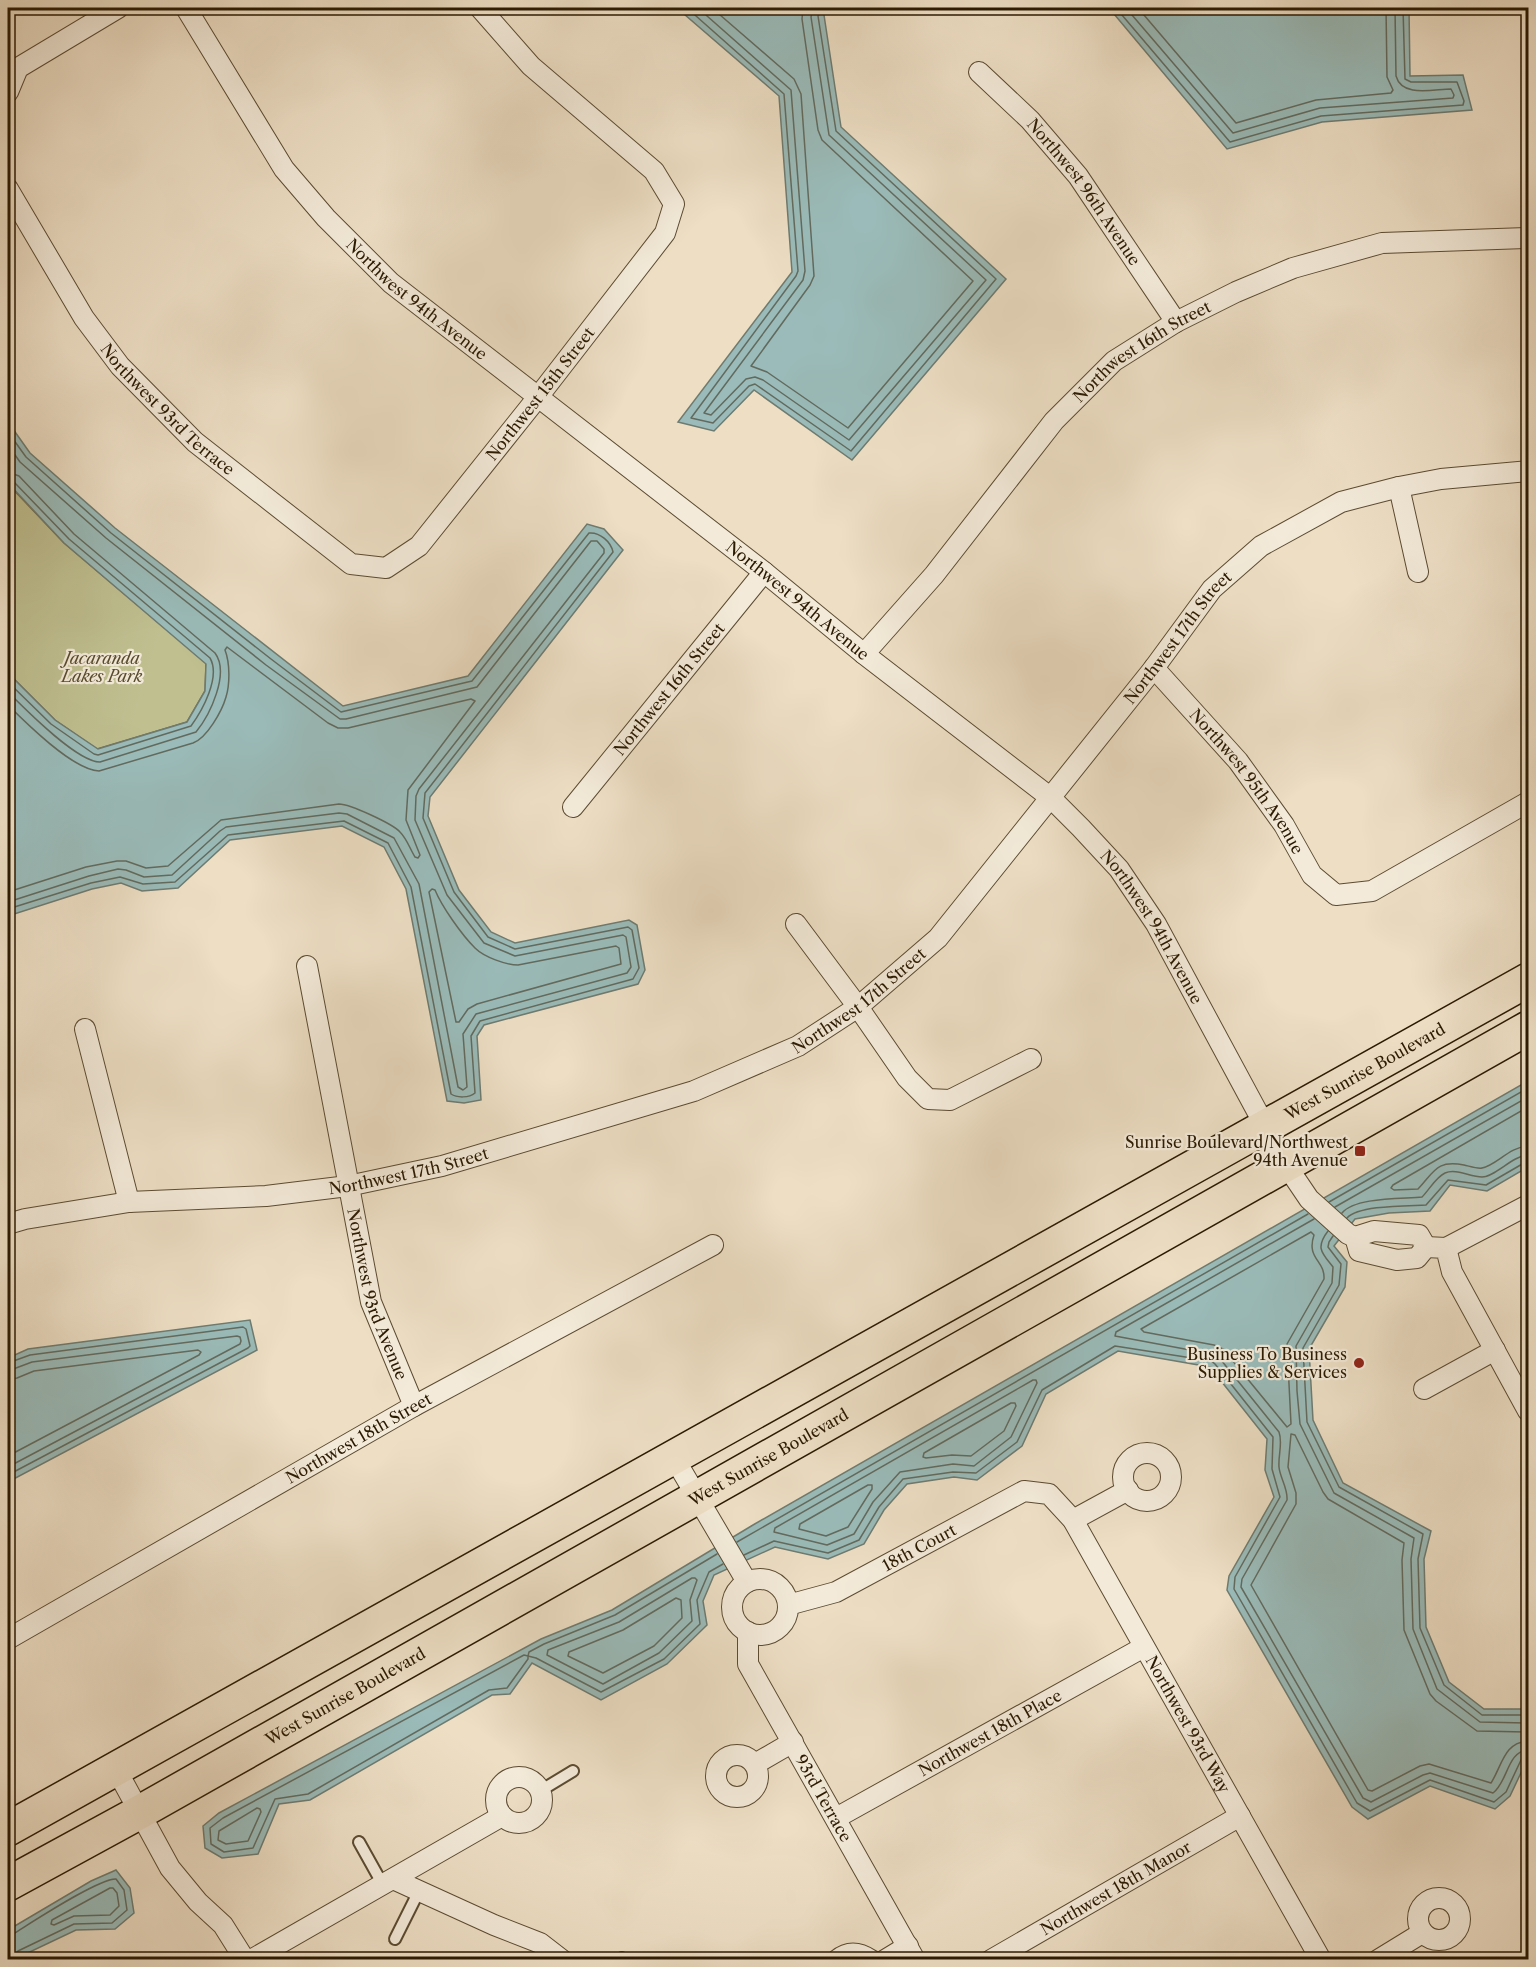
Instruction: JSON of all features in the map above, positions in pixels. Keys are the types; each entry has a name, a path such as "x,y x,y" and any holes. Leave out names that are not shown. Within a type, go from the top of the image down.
{"highway":[{"name":"West Sunrise Boulevard","path":"8,1828 1528,980"},
{"name":"West Sunrise Boulevard","path":"8,1884 140,1812 1528,1028"}],"street":[{"path":"8,92 18,68 118,8"},
{"name":"Northwest 94th Avenue","path":"186,8 284,170 326,218 391,283 764,572 864,654 1052,798 1119,869 1156,924 1286,1165 1309,1199 1351,1235 1359,1251 1397,1260 1417,1258 1436,1248"},
{"name":"Northwest 15th Street","path":"386,568 419,546 538,397 665,232 674,204 654,171 531,66 480,8"},
{"name":"Northwest 96th Avenue","path":"979,72 1030,120 1078,176 1176,322"},
{"name":"Northwest 93rd Terrace","path":"8,189 84,318 120,366 186,434 351,564 386,568"},
{"name":"Northwest 16th Street","path":"864,654 934,575 1054,422 1114,361 1176,322 1236,292 1293,268 1382,243 1528,237"},
{"name":"Northwest 17th Street","path":"8,1224 25,1219 129,1202 266,1196 348,1186 442,1166 694,1091 798,1046 858,1007 938,938 1052,798 1154,668 1212,589 1261,546 1341,502 1441,479 1528,471"},
{"path":"1399,487 1418,572"},
{"name":"Northwest 16th Street","path":"573,807 764,572"},
{"name":"Northwest 95th Avenue","path":"1154,668 1238,761 1284,825 1311,874 1336,896 1372,891 1528,802"},
{"path":"796,924 907,1078 928,1099 950,1100 1032,1059"},
{"name":"Northwest 93rd Avenue","path":"307,966 371,1302 414,1406"},
{"path":"85,1029 129,1202"},
{"path":"1436,1248 1528,1205"},
{"path":"1351,1235 1374,1231 1419,1235 1436,1248 1452,1272 1528,1411"},
{"name":"Northwest 18th Street","path":"8,1639 414,1406 713,1245"},
{"path":"1424,1389 1495,1350"},
{"path":"673,1456 743,1575 774,1582 786,1596 788,1605 786,1614 776,1630 757,1634 748,1632 735,1620 732,1612 735,1595 743,1575"},
{"path":"1072,1521 1128,1490"},
{"name":"18th Court","path":"788,1605 836,1592 1024,1491 1049,1494"},
{"name":"Northwest 93rd Way","path":"1049,1494 1072,1521 1321,1959"},
{"name":"93rd Terrace","path":"748,1632 748,1664 911,1953"},
{"name":"Northwest 18th Place","path":"836,1818 1144,1647"},
{"path":"755,1764 793,1742"},
{"path":"116,1769 170,1868 198,1902 223,1925 245,1959"},
{"path":"523,1777 530,1780 540,1791 542,1805 534,1819 526,1822 519,1824 511,1822 502,1816 496,1805 496,1797 502,1784 508,1780 523,1777"},
{"path":"251,1959 502,1816"},
{"name":"Northwest 18th Manor","path":"991,1959 1240,1816"},
{"path":"388,1882 419,1891 540,1943 561,1959"},
{"path":"1378,1959 1422,1932"},
{"path":"837,1959 849,1953 857,1953 871,1959"},
{"path":"885,1959 911,1953"}],"lane":[{"path":"540,1791 573,1771"},
{"path":"359,1842 388,1882"},
{"path":"395,1940 419,1891"}],"green space":[{"name":"Jacaranda Lakes Park","path":"8,484 64,543 206,663 205,691 187,722 97,749 55,720 8,673"}],"water":[{"path":"677,8 832,8 824,15 841,127 1006,279 852,460 754,390 714,431 678,422 792,272 779,96"},
{"path":"1109,8 1409,8 1410,76 1463,75 1472,110 1322,122 1227,149"},
{"path":"8,422 30,453 115,528 343,706 468,676 587,524 604,529 623,550 430,797 428,816 459,890 491,932 515,943 629,920 637,925 645,970 638,984 484,1025 477,1036 481,1100 464,1103 447,1101 406,889 384,847 342,826 230,840 178,888 142,891 121,883 92,889 8,916 8,673 55,720 98,749 187,722 205,691 206,664 64,543 8,483"},
{"path":"1528,1081 1528,1167 1487,1191 1450,1185 1430,1211 1389,1213 1355,1219 1334,1246 1347,1262 1345,1287 1309,1349 1313,1420 1343,1483 1431,1531 1424,1559 1426,1627 1449,1682 1484,1709 1526,1709 1528,1712 1528,1758 1510,1796 1495,1809 1430,1786 1368,1819 1352,1807 1227,1590 1229,1576 1274,1497 1265,1470 1267,1439 1210,1367 1118,1351 1046,1394 1022,1446 977,1480 954,1477 907,1484 884,1510 864,1544 828,1559 775,1547 714,1575 703,1601 707,1625 667,1664 601,1700 532,1663 510,1694 492,1695 310,1800 279,1804 258,1854 222,1858 205,1848 203,1826 219,1813 541,1639 612,1610 753,1525"},
{"path":"250,1320 257,1350 8,1482 8,1358 28,1349"},
{"path":"116,1870 130,1888 134,1913 115,1929 76,1930 15,1959 8,1959 8,1930 91,1881"}],"place":[{"name":"Sunrise Boulevard/Northwest 94th Avenue","path":"1360,1151"},
{"name":"Business To Business Supplies & Services","path":"1359,1363"}]}
